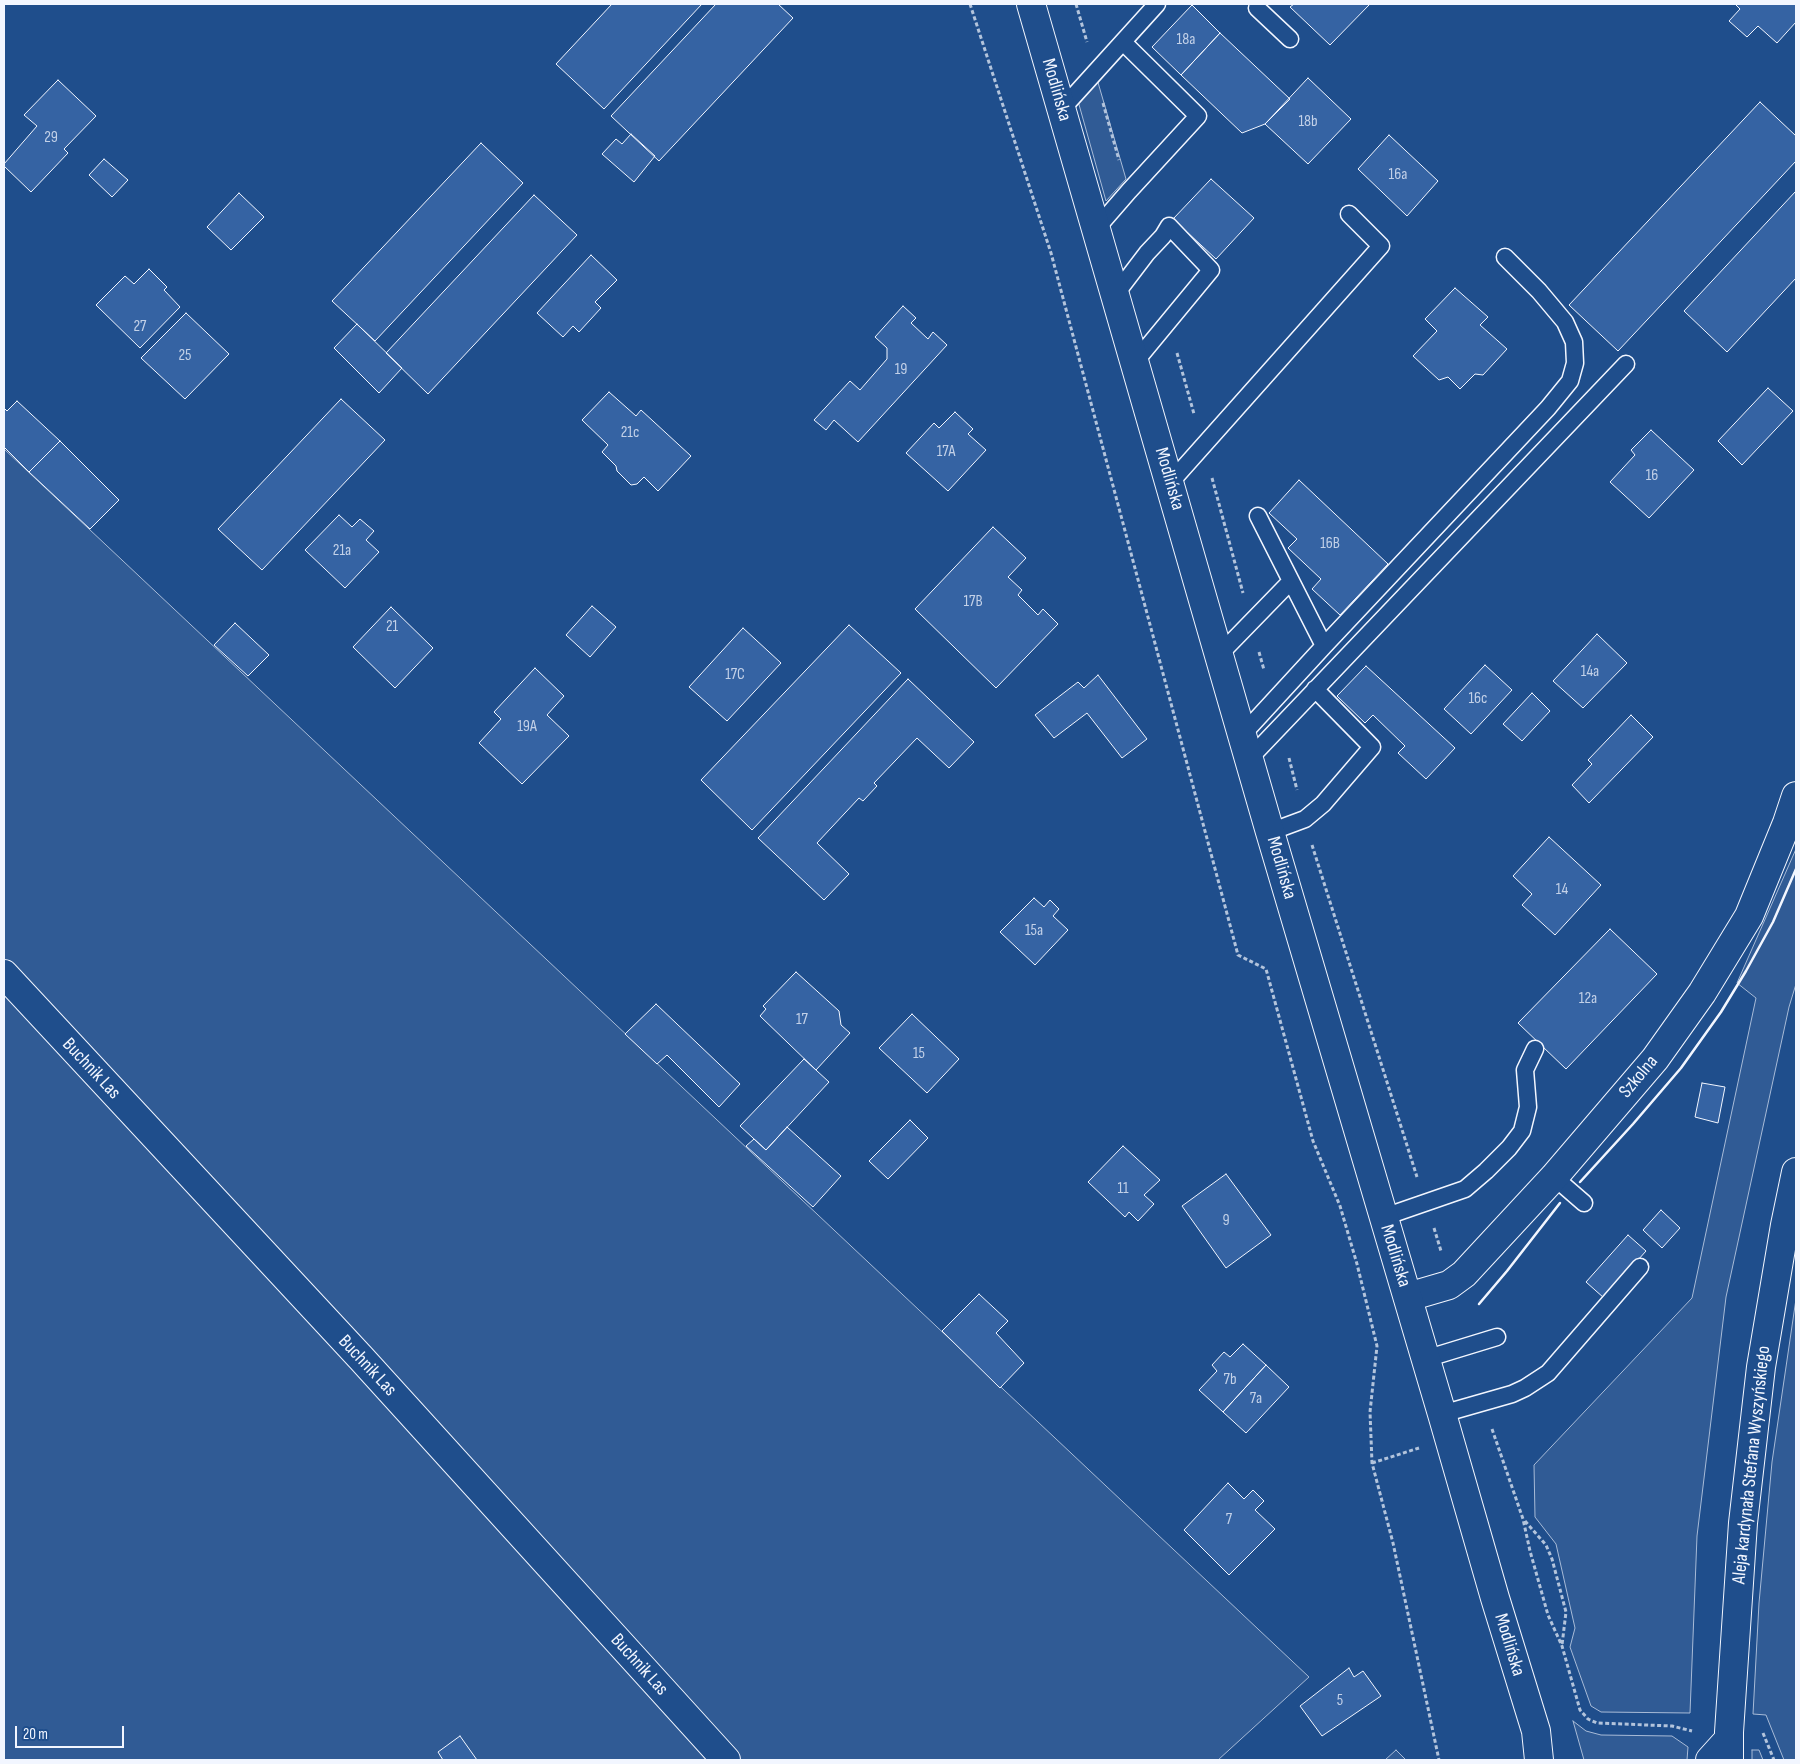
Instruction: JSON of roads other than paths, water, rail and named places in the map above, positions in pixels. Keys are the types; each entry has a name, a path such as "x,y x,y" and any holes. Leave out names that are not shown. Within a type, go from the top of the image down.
{"main road":[{"name":"Modlińska","path":"1031,4 1270,832 1495,1598 1536,1731 1540,1760"},
{"name":"Szkolna","path":"1408,1297 1449,1285 1464,1274 1554,1177 1654,1059 1702,993 1749,916 1796,796"},
{"name":"Buchnik Las","path":"4,974 354,1351 726,1760"},
{"name":"Aleja kardynała Stefana Wyszyńskiego","path":"1729,1744 1743,1523 1761,1367 1796,1172"},
{"name":"Modlińska","path":"1536,1731 1555,1760"},
{"path":"1710,1760 1729,1744"}],"lane":[{"path":"1061,110 1157,4"},
{"path":"1257,5 1290,38"},
{"path":"1096,229 1198,116 1123,42"},
{"path":"1170,483 1381,246 1349,214"},
{"path":"1115,295 1169,226 1211,270 1135,362"},
{"path":"1246,746 1324,646 1548,408 1570,381 1575,362 1574,342 1565,322 1539,291 1505,257"},
{"path":"1246,746 1315,689 1626,364"},
{"path":"1258,516 1324,646"},
{"path":"1219,655 1291,581"},
{"path":"1270,832 1305,819 1323,804 1372,747 1315,689"},
{"path":"1384,1217 1465,1189 1509,1148 1522,1131 1528,1107 1525,1070 1535,1050"},
{"path":"1554,1177 1584,1203"},
{"path":"1442,1414 1512,1394 1531,1385 1548,1373 1640,1267"},
{"path":"1425,1359 1497,1337"}]}
